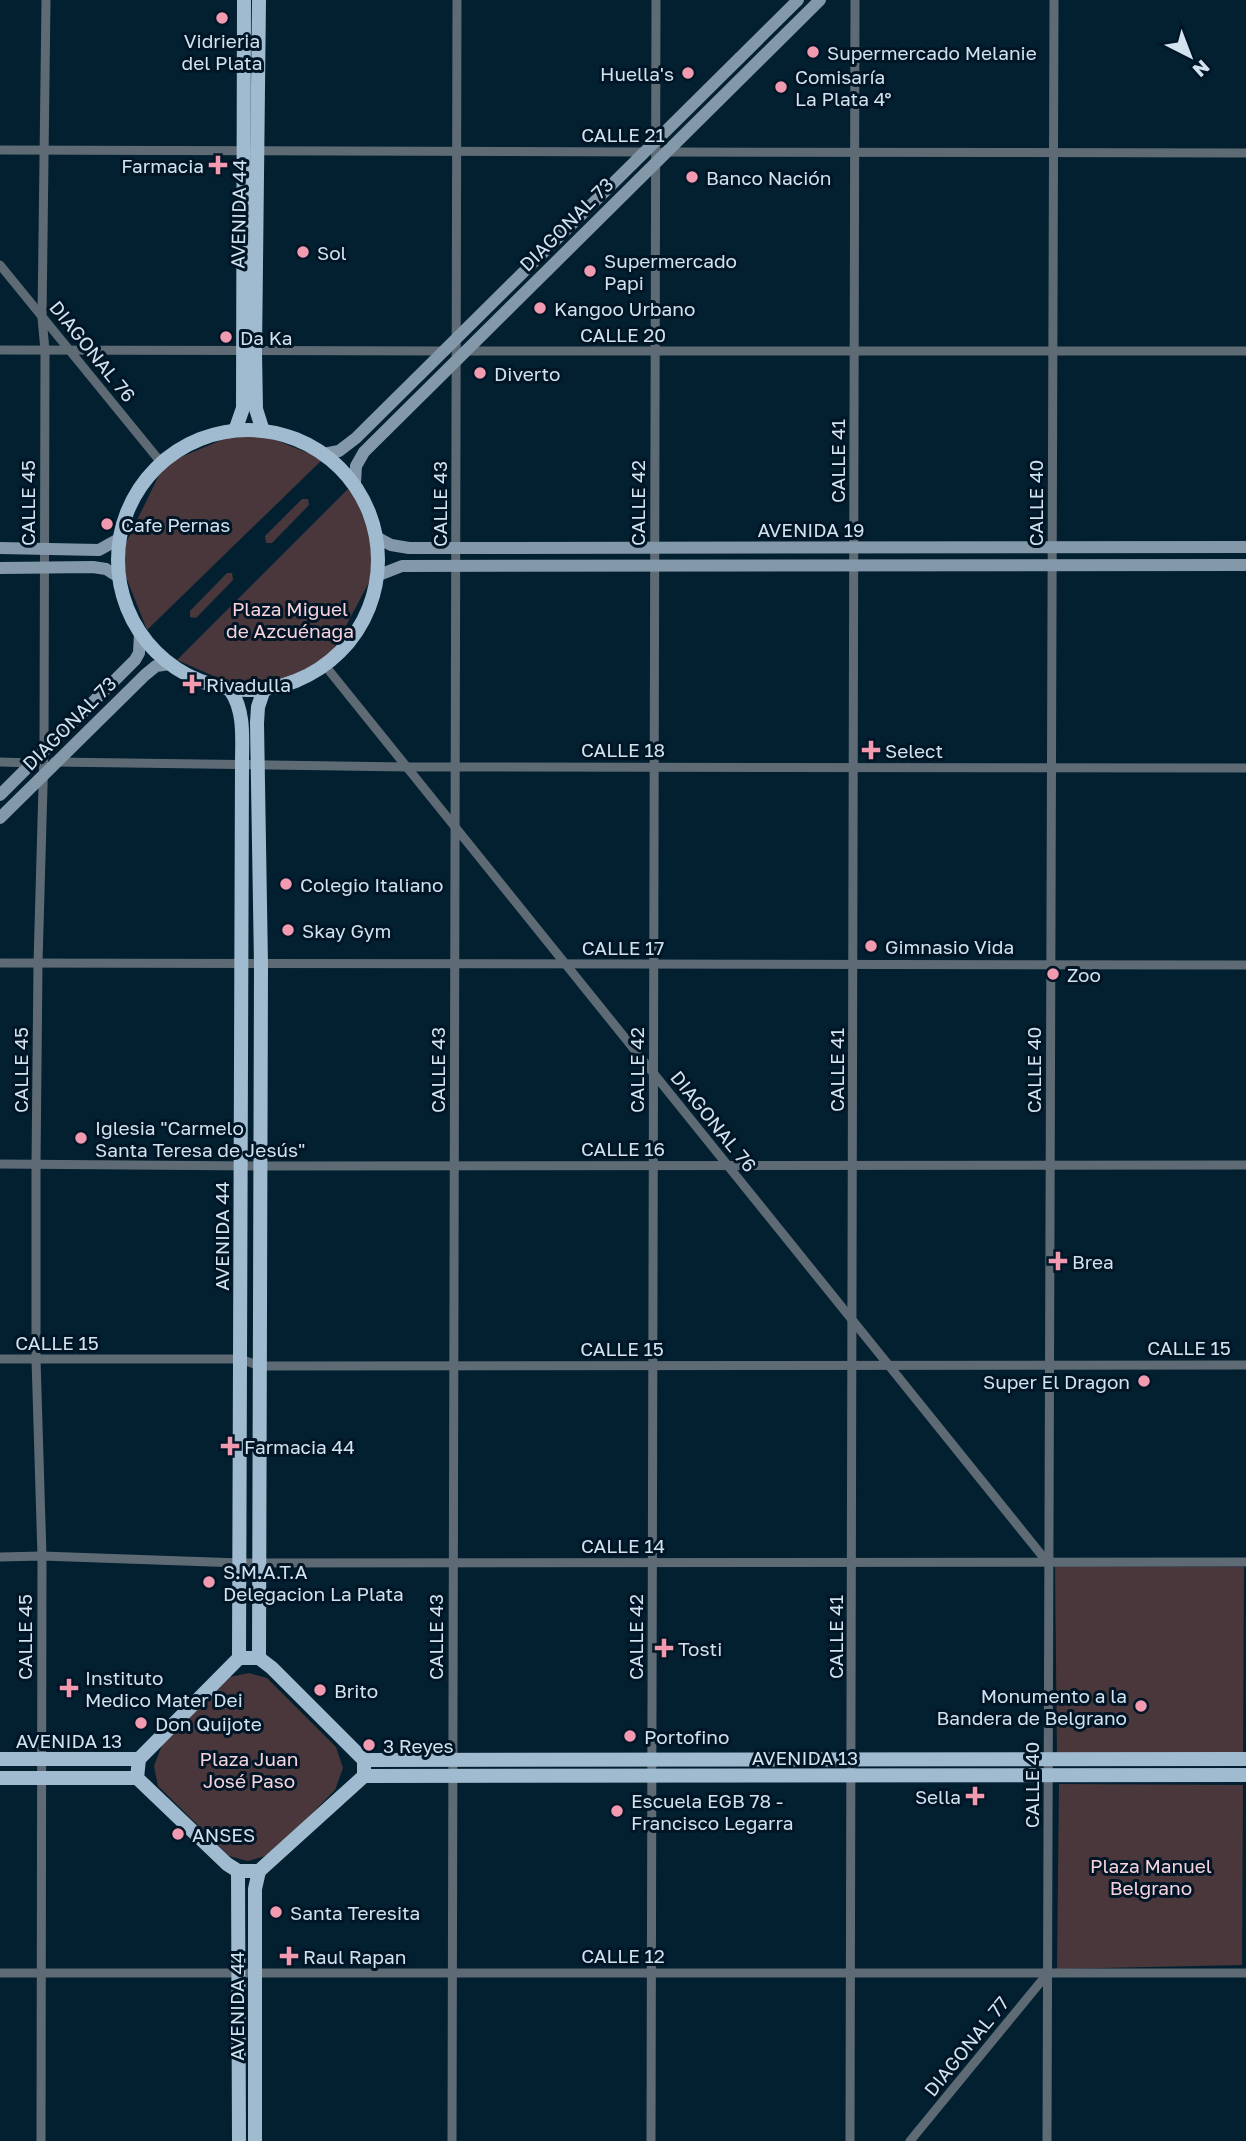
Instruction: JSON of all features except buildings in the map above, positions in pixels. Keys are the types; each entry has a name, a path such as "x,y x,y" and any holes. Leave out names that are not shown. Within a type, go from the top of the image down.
{"main road":[{"name":"AVENIDA 44","path":"244,0 243,150 248,351 256,409 262,428"},
{"name":"AVENIDA 44","path":"236,428 243,408 248,351 259,151 259,0"},
{"name":"DIAGONAL 73","path":"656,152 798,0"},
{"name":"DIAGONAL 73","path":"355,483 356,466 364,452 456,351 656,152 820,0"},
{"name":"DIAGONAL 73","path":"323,454 339,450 356,438 456,351"},
{"path":"236,428 262,428 323,454 339,466 355,483 377,538 380,556 379,575 333,662 327,668 263,691 231,691 170,664 157,654 140,633 117,576 114,558 117,540 149,471 159,460 173,451 236,428"},
{"name":"AVENIDA 19","path":"377,538 399,547 456,548 1246,547"},
{"path":"0,548 99,550 117,540"},
{"name":"AVENIDA 19","path":"379,575 402,566 1246,565"},
{"path":"0,568 93,567 106,569 117,576"},
{"name":"DIAGONAL 73","path":"0,818 44,763 135,660 141,644 140,633"},
{"name":"DIAGONAL 73","path":"0,794 44,763 156,666 170,664"},
{"name":"AVENIDA 44","path":"231,691 242,719 239,1658"},
{"name":"AVENIDA 44","path":"259,1658 261,964 258,707 263,691"},
{"path":"239,1658 259,1658 364,1760 363,1776 259,1871 239,1871 227,1864 138,1778 139,1759 239,1658"},
{"name":"AVENIDA 13","path":"0,1759 139,1759"},
{"name":"AVENIDA 13","path":"364,1760 1246,1759"},
{"name":"AVENIDA 13","path":"363,1776 1246,1775"},
{"name":"AVENIDA 13","path":"0,1778 138,1778"},
{"name":"AVENIDA 44","path":"239,1871 239,2141"},
{"name":"AVENIDA 44","path":"255,2141 256,1889 259,1871"}],"street":[{"name":"CALLE 45","path":"41,2141 41,1556 36,1359 36,1165 44,763 45,350 42,318 46,0"},
{"name":"CALLE 43","path":"452,2141 457,0"},
{"name":"CALLE 42","path":"651,2141 656,0"},
{"name":"CALLE 41","path":"850,2141 855,0"},
{"name":"CALLE 40","path":"1047,2141 1054,0"},
{"name":"CALLE 21","path":"0,150 1246,153"},
{"name":"DIAGONAL 76","path":"0,265 159,460"},
{"name":"CALLE 20","path":"0,350 1246,351"},
{"name":"DIAGONAL 76","path":"327,668 1048,1563"},
{"name":"CALLE 18","path":"0,762 1246,768"},
{"name":"CALLE 17","path":"0,963 1246,965"},
{"name":"CALLE 16","path":"0,1164 1246,1165"},
{"name":"CALLE 15","path":"0,1359 240,1359 260,1366 1246,1365"},
{"name":"CALLE 14","path":"0,1557 240,1563 1246,1562"},
{"name":"CALLE 12","path":"0,1973 1246,1973"},
{"name":"DIAGONAL 77","path":"911,2141 1048,1973"}],"green space":[{"name":"Plaza Miguel de Azcuénaga","path":"236,434 263,435 323,459 147,630 122,567 122,551 159,475 169,462"},
{"name":"Plaza Miguel de Azcuénaga","path":"351,486 377,554 374,573 330,656 317,667 257,687 241,688 177,660"},
{"path":"302,499 308,499 309,505 272,543 266,543 265,536"},
{"path":"227,573 232,573 233,580 196,618 190,617 190,611"},
{"path":"1055,1566 1244,1567 1243,1754 1057,1755"},
{"name":"Plaza Juan José Paso","path":"249,1673 267,1678 336,1747 343,1768 335,1790 272,1854 248,1861 229,1856 158,1786 154,1766 162,1745 230,1677"},
{"name":"Plaza Manuel Belgrano","path":"1059,1784 1243,1785 1242,1965 1057,1969"}],"place":[{"name":"Vidrieria del Plata","path":"222,18"},
{"name":"Supermercado Melanie","path":"813,52"},
{"name":"Huella's","path":"688,73"},
{"name":"Comisaría La Plata 4°","path":"781,87"},
{"name":"Farmacia","path":"218,165"},
{"name":"Banco Nación","path":"692,177"},
{"name":"Sol","path":"303,252"},
{"name":"Supermercado Papi","path":"590,271"},
{"name":"Kangoo Urbano","path":"540,308"},
{"name":"Da Ka","path":"226,337"},
{"name":"Diverto","path":"480,373"},
{"name":"Cafe Pernas","path":"107,524"},
{"name":"Rivadulla","path":"192,684"},
{"name":"Select","path":"871,750"},
{"name":"Colegio Italiano","path":"286,884"},
{"name":"Skay Gym","path":"288,930"},
{"name":"Gimnasio Vida","path":"871,946"},
{"name":"Zoo","path":"1053,974"},
{"name":"Iglesia \"Carmelo Santa Teresa de Jesús\"","path":"81,1138"},
{"name":"Brea","path":"1058,1261"},
{"name":"Super El Dragon","path":"1144,1381"},
{"name":"Farmacia 44","path":"230,1446"},
{"name":"S.M.A.T.A Delegacion La Plata","path":"209,1582"},
{"name":"Tosti","path":"664,1648"},
{"name":"Instituto Medico Mater Dei","path":"69,1688"},
{"name":"Brito","path":"320,1690"},
{"name":"Monumento a la Bandera de Belgrano","path":"1141,1706"},
{"name":"Don Quijote","path":"141,1723"},
{"name":"Portofino","path":"630,1736"},
{"name":"3 Reyes","path":"369,1745"},
{"name":"Sella","path":"975,1796"},
{"name":"Escuela EGB 78 - Francisco Legarra","path":"617,1811"},
{"name":"ANSES","path":"178,1834"},
{"name":"Santa Teresita","path":"276,1912"},
{"name":"Raul Rapan","path":"289,1956"}]}
